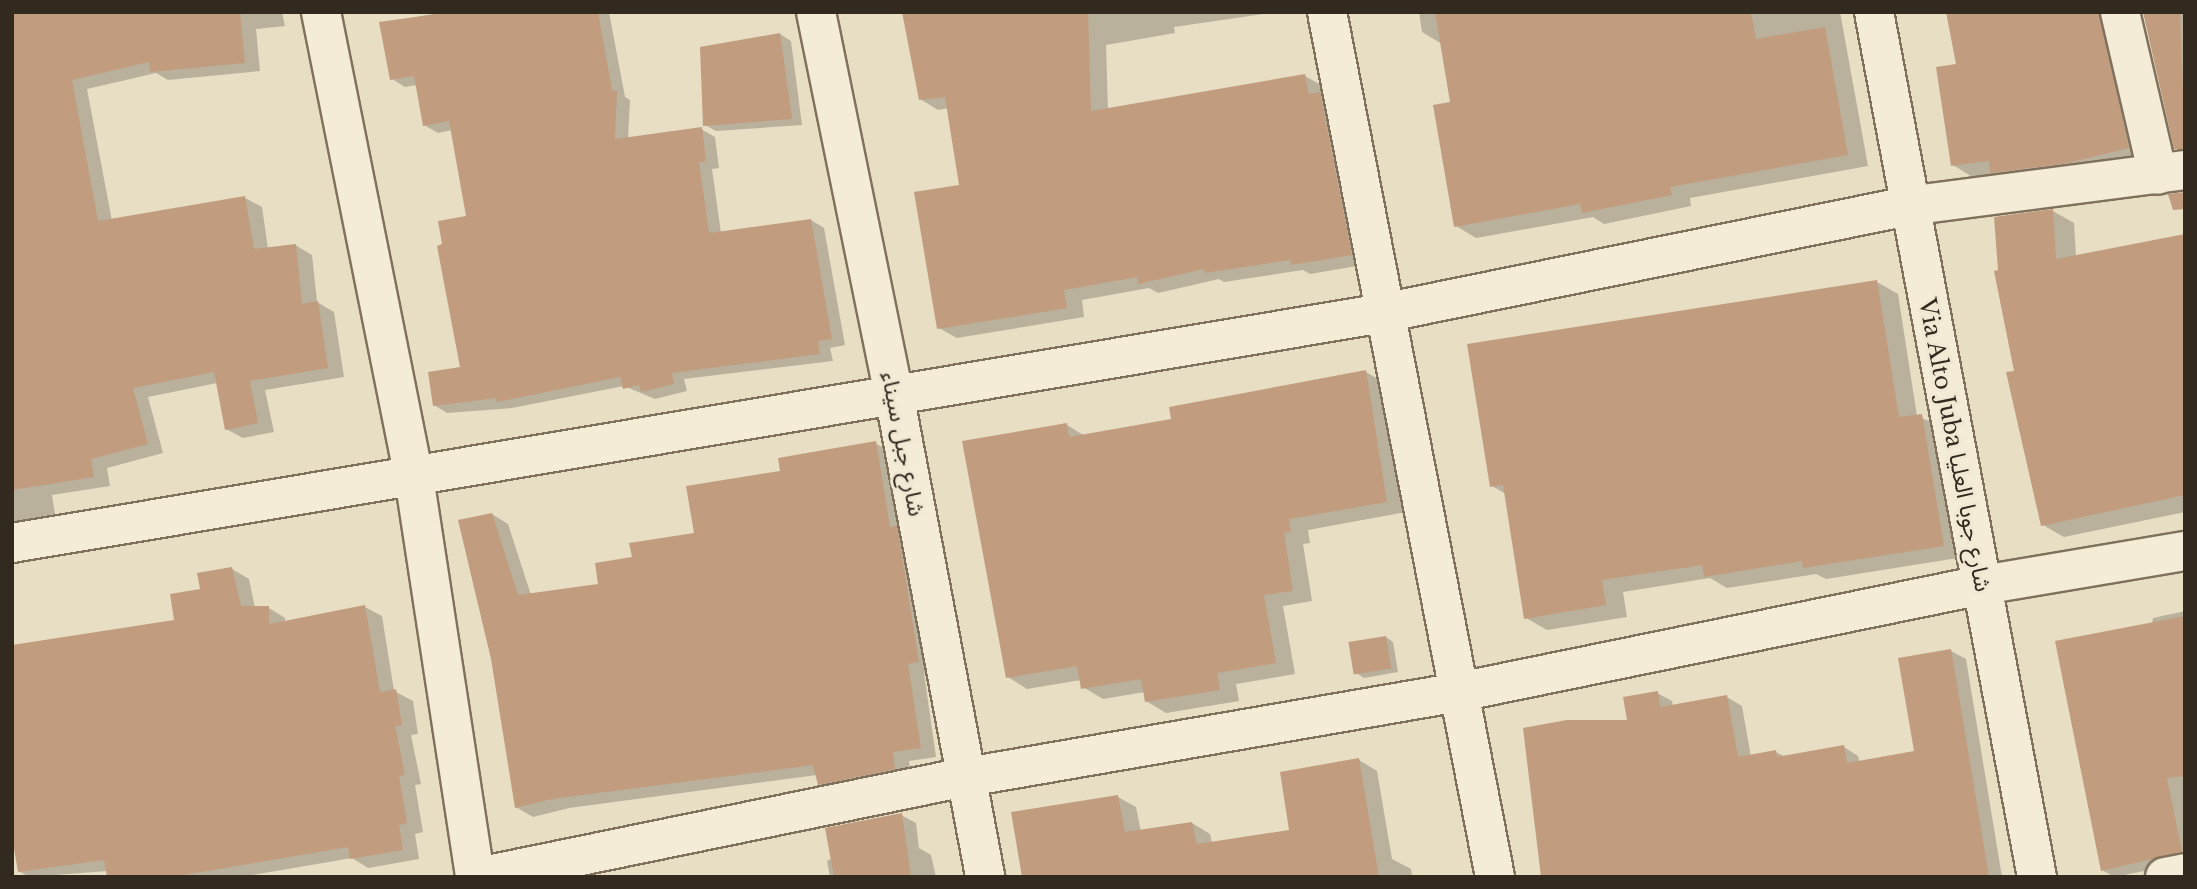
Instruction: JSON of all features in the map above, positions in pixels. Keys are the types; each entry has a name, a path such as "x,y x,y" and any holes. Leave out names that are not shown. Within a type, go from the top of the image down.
{"street":[{"path":"321,12 414,477 476,877 967,778 1459,692 1982,585 2185,551"},
{"name":"شارع جبل سيناء","path":"816,12 894,394 985,877"},
{"path":"1327,12 1383,313 1496,877"},
{"name":"Via Alto Juba شارع جوبا العليا","path":"1874,12 1908,206 2037,877"},
{"path":"12,543 1383,313 1908,206 2171,172 2120,12"},
{"path":"2165,877 2185,873"}],"building":[{"path":"12,12 240,12 245,63 150,72 149,62 72,80 98,221 245,196 254,249 296,244 302,304 318,301 328,368 250,381 258,423 225,430 214,372 133,388 148,444 91,459 94,477 12,490"},
{"path":"451,12 598,12 612,90 617,91 615,139 702,127 706,161 699,162 709,233 811,219 832,339 818,341 820,354 672,373 674,384 641,392 639,385 623,389 620,377 497,402 496,398 433,406 428,372 460,367 437,246 442,244 438,221 466,216 449,121 423,126 414,76 390,80 379,22"},
{"path":"902,12 1088,12 1091,111 1305,74 1309,94 1320,92 1352,255 1291,265 1290,260 1205,273 1204,269 1138,284 1137,277 1064,290 1067,308 937,329 914,192 959,185 945,97 919,100"},
{"path":"1435,12 1751,12 1756,39 1825,27 1848,155 1670,187 1672,195 1582,213 1580,204 1454,227 1433,105 1450,102"},
{"path":"1946,12 2099,12 2129,148 2063,164 1990,173 1989,161 1951,166 1936,67 1956,64"},
{"path":"2143,12 2180,12 2185,149 2174,149"},
{"path":"780,33 792,119 703,126 700,47"},
{"path":"2185,192 2185,209 2173,210 2168,194"},
{"path":"2053,209 2056,259 2185,234 2185,495 2041,526 2006,372 2014,371 1994,271 1998,270 1994,217"},
{"path":"1877,280 1899,417 1922,414 1944,546 1803,568 1802,561 1704,577 1702,565 1602,580 1606,605 1524,619 1503,485 1490,487 1467,344"},
{"path":"1366,370 1387,502 1289,519 1291,532 1284,533 1293,591 1264,595 1276,663 1217,673 1220,690 1145,702 1141,679 1081,689 1077,666 1006,678 962,441 1067,423 1069,437 1171,419 1169,407"},
{"path":"876,441 890,527 897,526 919,662 908,664 921,748 893,752 895,769 818,785 813,765 552,799 515,808 491,659 458,520 492,513 518,595 598,584 595,563 632,557 629,543 694,533 686,486 780,471 778,458"},
{"path":"232,567 241,606 269,606 269,624 365,605 380,692 396,689 402,725 395,726 405,775 399,776 407,823 399,825 403,850 350,859 348,847 172,877 107,877 104,860 18,872 12,837 12,645 174,620 170,594 200,589 197,573"},
{"path":"2185,616 2185,776 2167,778 2182,852 2101,871 2055,641"},
{"path":"1386,636 1391,669 1354,675 1348,642"},
{"path":"1951,649 1989,877 1541,877 1523,728 1567,720 1627,720 1623,697 1658,691 1660,707 1727,695 1738,757 1776,750 1777,757 1844,745 1847,763 1914,751 1898,658"},
{"path":"1359,758 1379,877 1022,877 1011,812 1118,795 1125,832 1192,822 1197,844 1289,830 1280,772"},
{"path":"902,813 911,877 834,877 825,828"}]}
